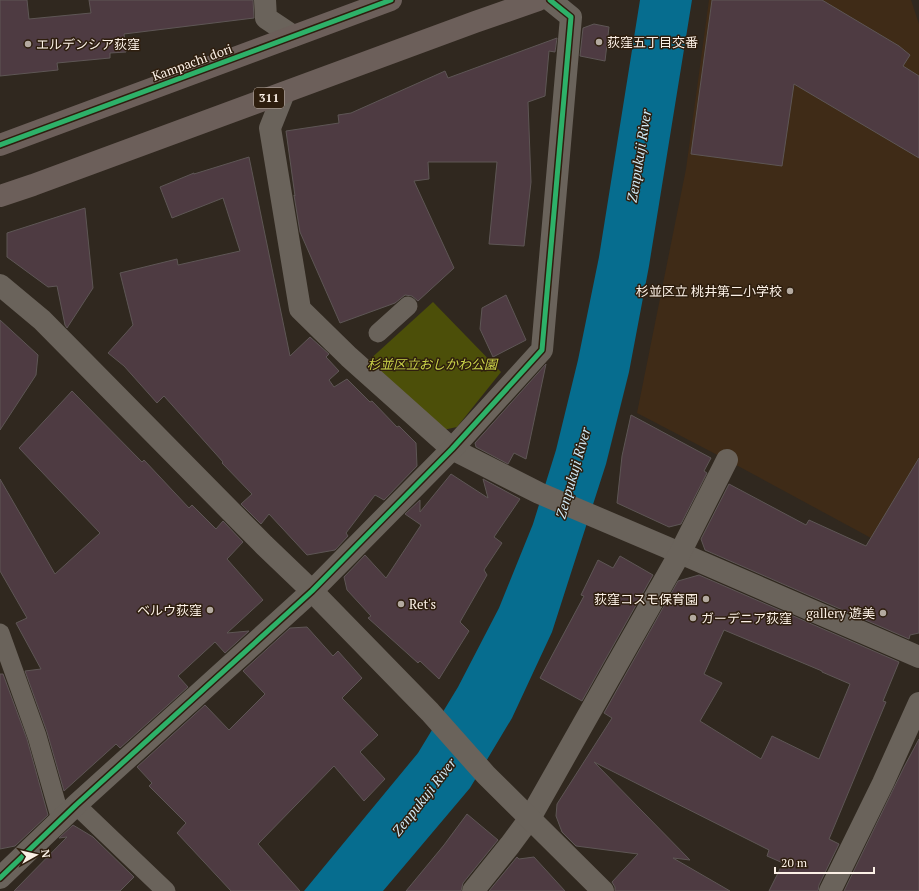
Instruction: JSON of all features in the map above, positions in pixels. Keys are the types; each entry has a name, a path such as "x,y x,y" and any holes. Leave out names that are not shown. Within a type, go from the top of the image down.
{"main road":[{"name":"Kampachi dori","path":"0,145 391,0"},
{"name":"311","path":"0,196 538,0"}],"street":[{"path":"265,0 266,18 293,36"},
{"path":"0,878 69,812 312,591 452,449 542,350 571,17 550,0"},
{"path":"284,93 270,128 300,309 349,357 452,449 539,493 919,657"},
{"path":"0,285 42,320 264,545 312,591 430,712 434,719 486,775 603,891"},
{"path":"472,891 530,818 680,553 727,460"},
{"path":"830,891 883,783 919,703"}],"lane":[{"path":"378,333 408,306"},
{"path":"0,632 37,736 69,812 166,891"}],"shaded area":[{"name":"杉並区立 桃井第二小学校","path":"709,0 911,0 919,24 919,564 637,413 686,169"}],"green space":[{"name":"杉並区立おしかわ公園","path":"433,302 501,372 457,427 443,430 367,362"}],"water":[{"name":"Zenpukuji River","path":"640,0 692,0 649,266 629,372 606,464 552,632 512,718 470,788 383,891 304,891 418,753 458,687 499,608 533,524 556,450 578,360 599,257"}],"building":[{"path":"0,0 27,0 29,19 91,13 89,0 253,0 254,18 124,34 126,52 110,53 110,58 57,63 58,70 0,76"},
{"path":"712,0 822,0 899,46 910,55 903,66 919,76 919,158 794,84 782,166 691,154"},
{"path":"594,24 609,27 605,61 580,56 583,28"},
{"path":"557,38 555,52 549,51 545,96 528,102 531,182 524,246 489,244 497,162 428,162 429,179 414,181 454,268 418,301 412,296 405,295 395,303 340,323 300,232 286,131 339,123 338,115 351,113 445,71 448,78"},
{"path":"249,157 290,356 310,337 329,354 326,357 339,371 329,380 334,387 347,379 370,402 372,401 397,427 399,426 416,443 417,466 384,500 375,495 346,533 348,536 335,550 307,555 269,514 261,524 241,504 252,494 222,463 223,462 164,396 157,403 124,366 108,353 133,325 120,273 177,259 178,265 240,251 223,198 172,218 160,187 194,173"},
{"path":"85,208 93,288 67,328 65,325 57,286 48,287 7,257 7,233"},
{"path":"506,295 526,340 493,357 480,329 482,308"},
{"path":"0,320 38,355 36,375 0,430"},
{"path":"546,364 526,459 514,453 508,464 476,447 475,443"},
{"path":"72,391 142,462 144,460 189,508 192,505 216,529 223,521 243,542 227,559 263,600 227,633 249,631 225,653 215,642 178,676 188,687 120,748 116,744 64,791 47,732 25,671 41,669 16,623 27,618 0,571 0,479 55,574 100,533 19,448"},
{"path":"631,415 711,458 704,471 707,473 681,524 669,527 617,503 622,456"},
{"path":"919,458 919,633 910,635 909,639 705,550 701,539 729,484 806,525 809,520 866,546"},
{"path":"451,474 488,498 483,479 520,499 494,537 502,543 484,570 487,575 460,622 469,631 439,679 420,661 418,663 368,618 371,616 347,590 344,577 365,555 386,578 421,525 405,514 420,500 420,512"},
{"path":"620,556 653,575 582,701 540,678 584,596 581,595 598,560 613,568"},
{"path":"699,575 899,662 883,701 886,702 829,839 839,844 819,885 818,891 769,891 783,863 767,856 769,850 594,762 690,860 673,858 730,891 615,891 615,887 612,882 638,854 576,846 562,832 556,816 557,804 612,718 604,713 678,581","holes":["724,630 850,684 819,759 772,736 761,759 700,721 722,683 704,674"]},
{"path":"307,627 333,656 338,651 362,678 342,698 378,735 360,752 385,779 364,801 334,766 258,844 300,891 231,891 177,833 186,823 149,786 152,783 137,767 205,705 229,730 265,694 243,671 290,628"},
{"path":"0,674 3,674 27,739 48,815 15,846 0,849"},
{"path":"919,739 919,891 844,891 904,767"},
{"path":"467,814 498,840 463,883 461,891 406,891 444,845"},
{"path":"73,825 93,837 134,877 120,891 14,891 67,837 59,838"},
{"path":"517,857 519,859 534,857 565,891 489,891"}],"cycle path":[{"path":"0,145 391,0"},
{"path":"0,878 76,805 312,591 452,449 542,350 571,17 550,0"}],"place":[{"name":"荻窪五丁目交番","path":"599,42"},
{"name":"エルデンシア荻窪","path":"28,44"},
{"name":"杉並区立 桃井第二小学校","path":"790,291"},
{"name":"荻窪コスモ保育園","path":"706,599"},
{"name":"Ret's","path":"401,604"},
{"name":"ベルウ荻窪","path":"210,610"},
{"name":"gallery 遊美","path":"883,613"},
{"name":"ガーデニア荻窪","path":"693,618"}]}
